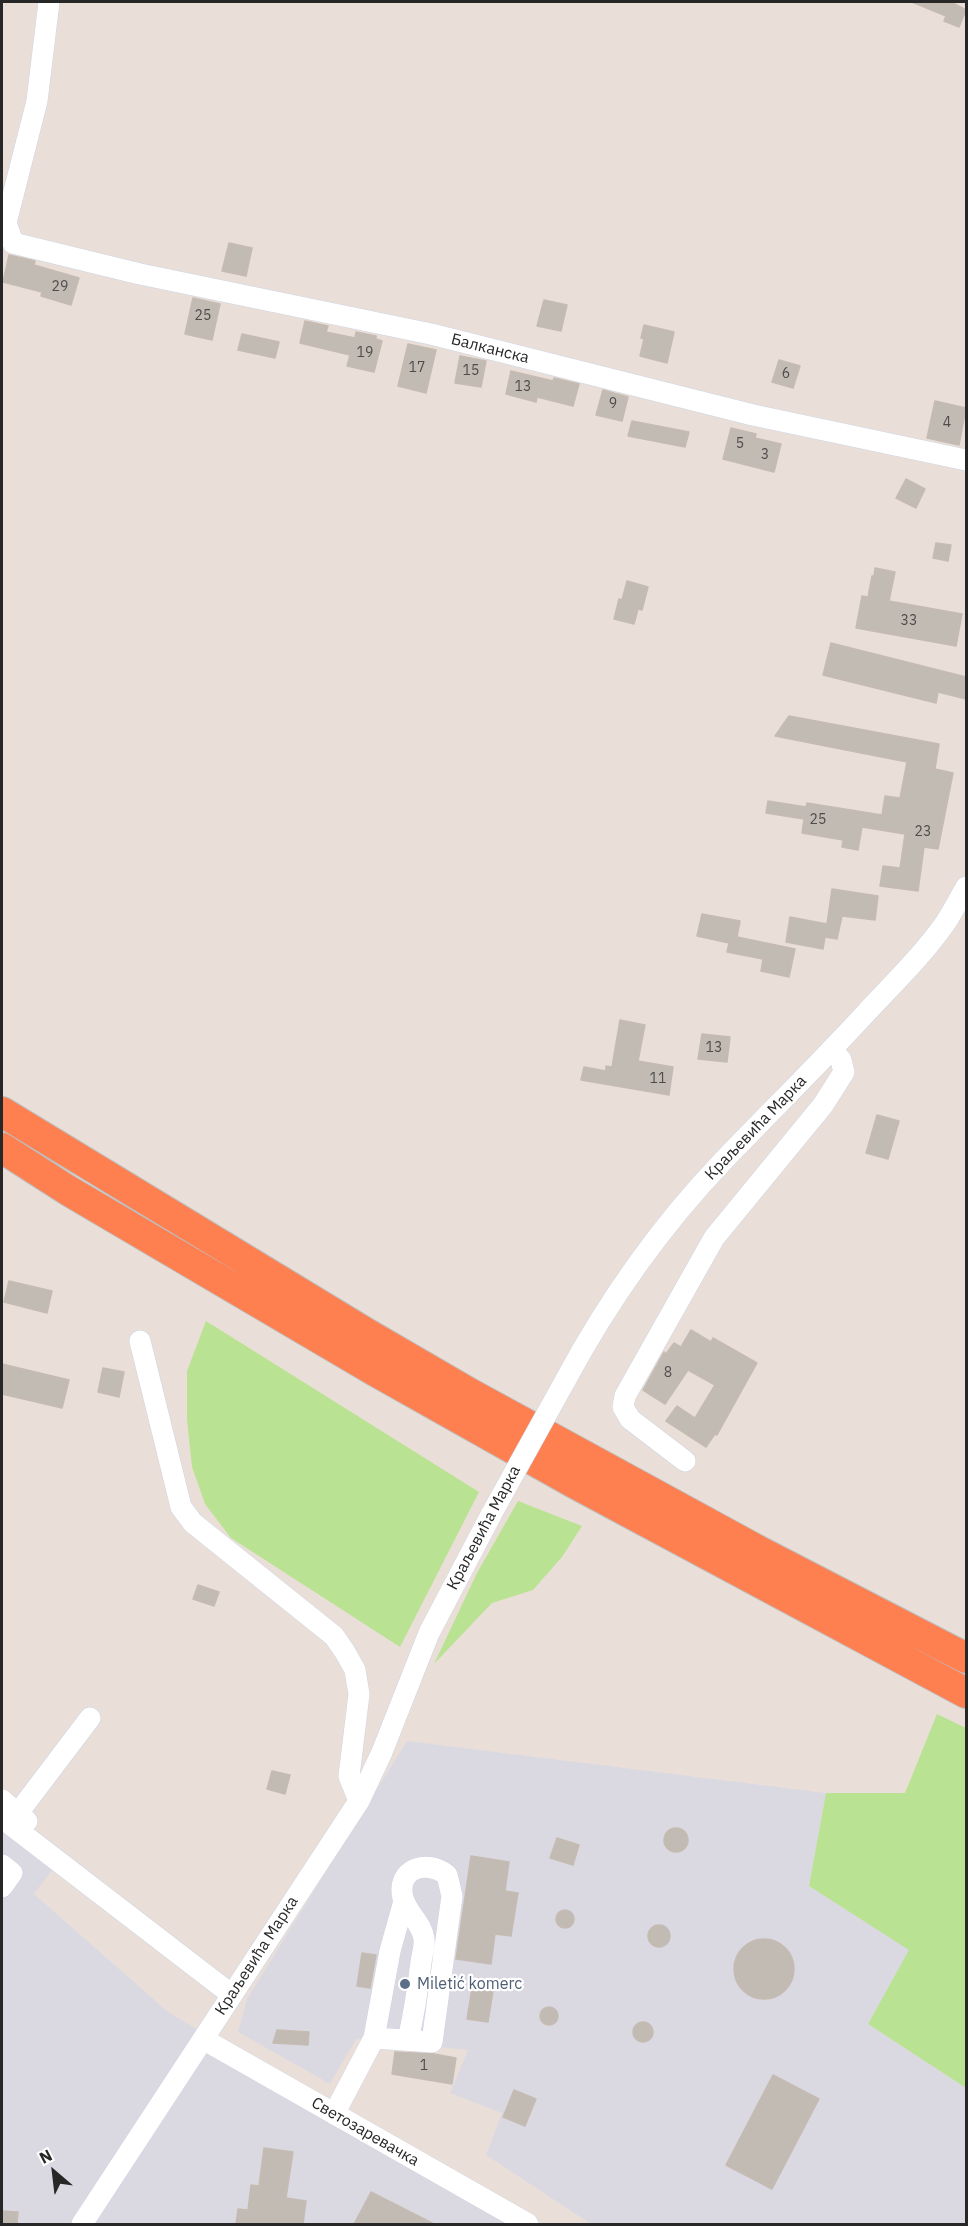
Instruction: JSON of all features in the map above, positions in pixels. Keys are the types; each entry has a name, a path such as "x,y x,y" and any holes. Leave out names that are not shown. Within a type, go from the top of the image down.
{"highway":[{"path":"2,1112 366,1333 471,1394 757,1550 966,1658"},
{"path":"2,1148 69,1191 375,1371 594,1494 966,1693"}],"street":[{"name":"Балканска","path":"49,2 37,101 6,223 13,243 140,274 431,334 753,415 966,460"},
{"name":"Краљевића Марка","path":"82,2224 359,1800 382,1752 429,1633 590,1335 617,1293 682,1206 923,952 946,921 966,887"},
{"path":"685,1461 630,1419 623,1407 625,1396 714,1238 823,1105 844,1072 841,1060 832,1050"},
{"path":"140,1341 181,1507 193,1523 334,1636 355,1670 359,1694 349,1776 359,1800"},
{"path":"90,1718 7,1810 39,1846 232,1995"},
{"path":"2,1865 12,1873 2,1887"},
{"path":"374,2038 432,2042 452,1896 447,1875 432,1866 422,1866 410,1873 404,1880 402,1889 404,1901 420,1927 424,1940 416,2005 408,2040"},
{"path":"334,2114 374,2038 390,1951 404,1901"},
{"name":"Светозаревачка","path":"202,2039 528,2224"}],"shaded area":[{"path":"407,1741 826,1793 809,1886 910,1950 868,2024 966,2088 966,2224 591,2224 486,2155 502,2113 450,2093 468,2050 356,2039 330,2084 238,2032 247,1999"},
{"path":"2,1818 59,1861 34,1894 168,2012 522,2224 2,2224"}],"green space":[{"path":"206,1321 479,1492 400,1647 231,1538 205,1504 192,1467 187,1420 187,1371"},
{"path":"518,1501 582,1526 562,1557 533,1590 492,1603 434,1664 477,1573"},
{"path":"937,1714 966,1728 966,2088 868,2024 909,1950 809,1886 826,1793 905,1793"}],"building":[{"path":"912,2 951,2 966,10 959,27 944,21 946,16"},
{"path":"229,243 252,248 246,276 222,271"},
{"path":"9,255 35,261 34,265 79,278 71,305 41,296 42,292 3,282"},
{"path":"193,298 220,304 212,340 185,334"},
{"path":"544,300 567,305 561,331 537,326"},
{"path":"305,321 328,326 326,332 355,338 356,332 376,336 376,339 382,341 374,372 347,366 350,355 300,343"},
{"path":"644,325 674,332 667,363 640,356"},
{"path":"242,334 279,342 275,358 238,350"},
{"path":"408,344 436,350 426,393 398,386"},
{"path":"460,356 486,361 481,387 455,383"},
{"path":"779,360 800,366 793,388 772,382"},
{"path":"511,371 553,381 554,378 579,384 573,406 537,397 536,402 506,394"},
{"path":"603,390 628,397 622,421 596,415"},
{"path":"935,401 966,408 959,445 927,438"},
{"path":"632,421 689,432 685,447 628,436"},
{"path":"731,428 756,434 755,438 781,444 774,472 723,459"},
{"path":"906,479 925,489 916,508 896,498"},
{"path":"936,543 951,545 948,561 933,558"},
{"path":"875,568 895,572 889,601 962,614 956,646 856,628 862,596 868,597"},
{"path":"627,581 648,587 642,610 638,609 634,624 614,619"},
{"path":"831,643 966,677 966,699 938,692 936,703 823,675"},
{"path":"789,716 939,744 935,769 953,773 938,849 924,847 918,891 880,886 883,866 900,868 905,834 862,827 858,850 842,847 843,840 802,833 804,819 766,813 768,801 806,807 807,803 882,815 885,796 900,798 907,762 775,736"},
{"path":"832,889 878,896 875,920 842,916 837,939 825,937 823,949 786,942 790,917 827,924"},
{"path":"702,914 740,921 737,937 795,949 789,977 761,971 763,959 727,952 729,943 697,936"},
{"path":"620,1020 645,1025 638,1061 673,1067 669,1095 581,1080 584,1067 606,1071 606,1066 612,1067"},
{"path":"702,1034 730,1037 727,1062 698,1059"},
{"path":"877,1115 899,1121 888,1159 866,1153"},
{"path":"9,1281 52,1291 47,1313 4,1302"},
{"path":"691,1330 711,1342 713,1338 757,1363 717,1435 715,1434 706,1447 666,1421 677,1406 695,1418 715,1385 688,1370 665,1404 643,1390 664,1352 666,1354 674,1343 681,1347"},
{"path":"2,1364 69,1380 62,1408 2,1394"},
{"path":"103,1368 124,1372 119,1397 98,1392"},
{"path":"198,1585 219,1592 214,1606 193,1599"},
{"path":"272,1771 290,1775 285,1794 267,1789"},
{"path":"676,1828 684,1832 688,1840 684,1848 676,1852 668,1848 664,1840 668,1832"},
{"path":"557,1838 579,1845 573,1865 550,1858"},
{"path":"471,1856 509,1862 505,1891 518,1893 511,1936 495,1934 491,1964 456,1959"},
{"path":"565,1910 571,1913 574,1919 571,1925 565,1928 559,1925 556,1919 559,1913"},
{"path":"659,1925 667,1928 670,1936 667,1944 659,1947 651,1944 648,1936 651,1928"},
{"path":"758,1939 770,1939 786,1947 792,1957 794,1969 792,1981 786,1991 770,1999 758,1999 742,1991 734,1975 734,1963 742,1947"},
{"path":"362,1953 376,1955 370,1988 357,1986"},
{"path":"472,1988 493,1991 488,2022 467,2019"},
{"path":"549,2007 555,2010 558,2016 555,2022 549,2025 543,2022 540,2016 543,2010"},
{"path":"643,2022 650,2025 653,2032 650,2039 643,2042 636,2039 633,2032 636,2025"},
{"path":"277,2030 309,2032 308,2045 273,2043"},
{"path":"395,2052 434,2054 456,2058 452,2084 392,2074"},
{"path":"773,2075 819,2099 772,2189 726,2165"},
{"path":"514,2090 536,2099 525,2126 503,2117"},
{"path":"264,2148 293,2152 286,2198 306,2201 303,2224 236,2224 238,2209 248,2210 251,2185 259,2186"},
{"path":"371,2192 434,2224 354,2224"},
{"path":"2,2211 18,2212 17,2224 2,2224"}],"place":[{"name":"Miletić komerc","path":"405,1984"}]}
